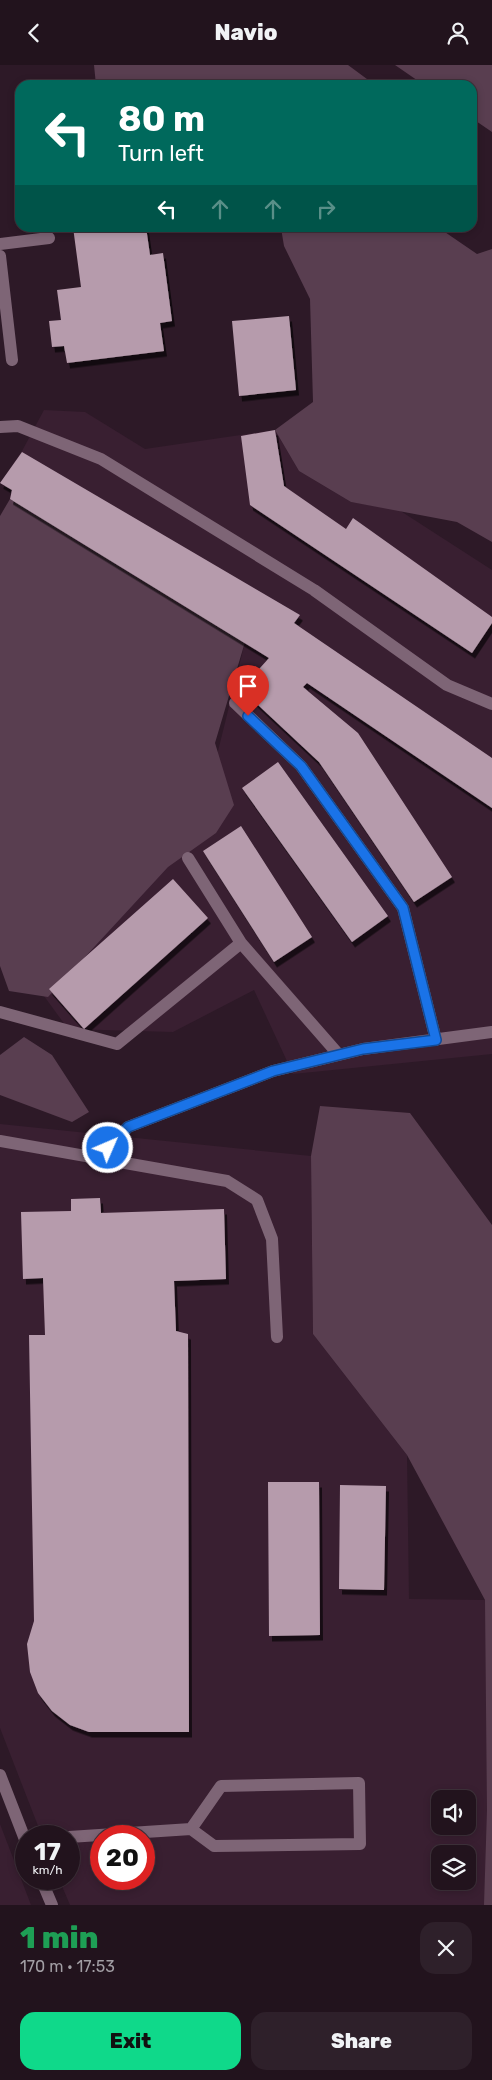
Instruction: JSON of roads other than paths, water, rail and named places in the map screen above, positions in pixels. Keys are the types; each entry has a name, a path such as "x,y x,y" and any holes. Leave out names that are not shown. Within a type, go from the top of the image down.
{"street":[{"path":"0,244 49,238"},
{"path":"0,256 12,360"},
{"path":"0,427 18,426 101,459 314,590 447,685 492,704"},
{"path":"234,703 301,766 403,908 436,1040"},
{"path":"188,858 241,943 338,1055"},
{"path":"0,1013 118,1044 241,943"},
{"path":"97,1158 128,1127 273,1071 363,1049 492,1032"},
{"path":"0,1141 227,1181 257,1200 272,1239 278,1337"},
{"path":"0,1775 19,1825"},
{"path":"80,1836 192,1829 214,1846 360,1843 359,1783 221,1786 192,1829"},
{"path":"46,1890 52,1905"}]}
